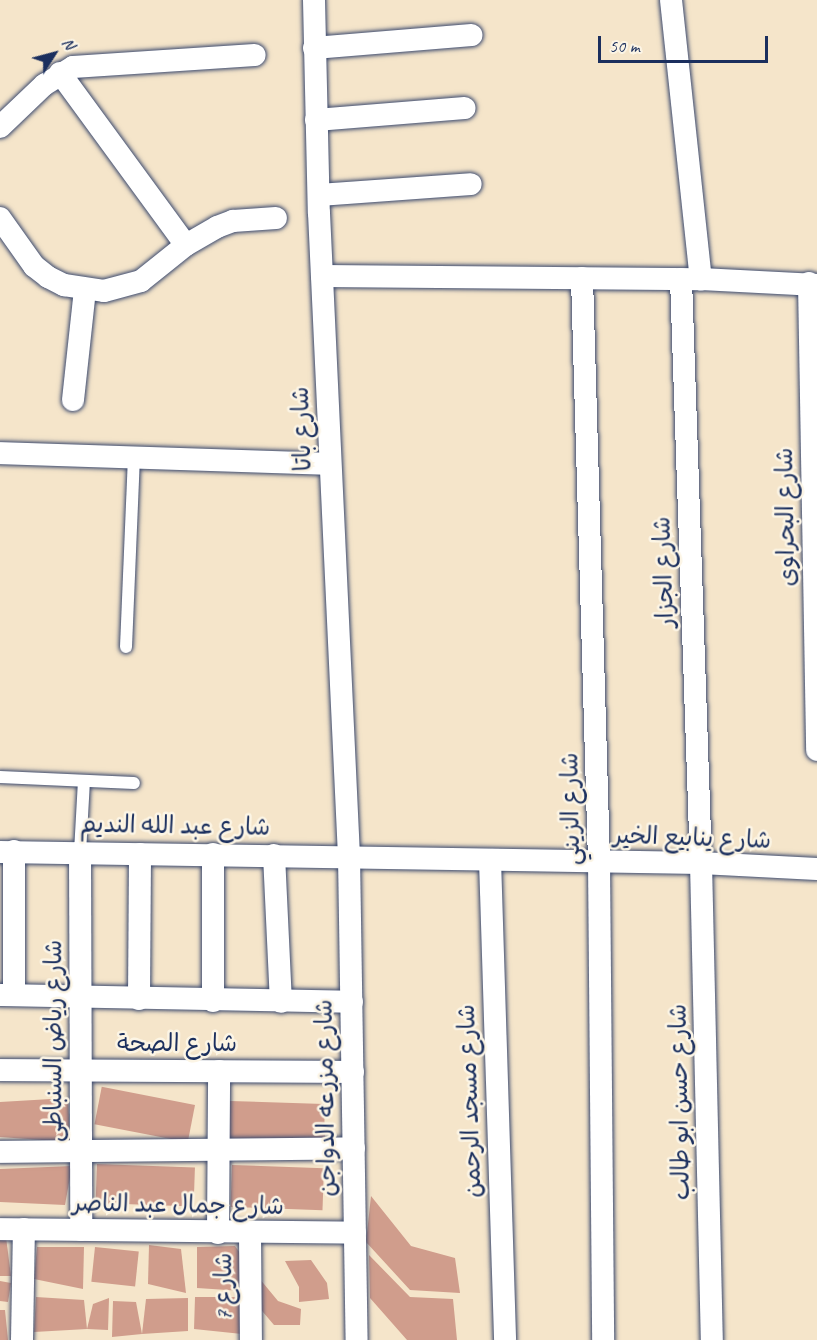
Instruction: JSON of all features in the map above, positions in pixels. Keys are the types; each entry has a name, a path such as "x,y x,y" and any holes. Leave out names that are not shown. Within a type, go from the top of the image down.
{"street":[{"name":"شارع باتا","path":"314,0 322,276 349,856"},
{"name":"شارع الجزار","path":"670,0 691,279 701,863"},
{"path":"314,48 471,36"},
{"path":"0,127 11,113 60,73 94,63 255,55"},
{"path":"60,73 186,244"},
{"path":"316,120 465,108"},
{"path":"319,195 471,184"},
{"path":"0,218 5,242 48,277 85,290 104,291 132,285 186,244 234,221 276,218"},
{"path":"322,276 691,279 813,284"},
{"name":"شارع الزيني","path":"582,278 599,862 603,1340"},
{"name":"شارع البحراوى","path":"813,284 817,750"},
{"path":"73,400 85,290"},
{"path":"0,453 330,465"},
{"path":"7,852 7,995 213,1001 352,1002"},
{"name":"شارع عبد الله النديم","path":"7,852 349,856"},
{"name":"شارع رياض السنباطى","path":"80,852 81,1230"},
{"path":"139,999 140,854"},
{"path":"213,854 213,1001"},
{"path":"274,855 281,1002"},
{"name":"شارع ينابيع الخير","path":"349,856 490,861 701,863 817,869"},
{"name":"شارع مزرعه الدواجن","path":"349,856 357,1340"},
{"name":"شارع مسجد الرحمن","path":"490,861 505,1340"},
{"name":"شارع حسن ابو طالب","path":"701,863 712,1340"},
{"name":"شارع الصحة","path":"0,1070 353,1072"},
{"path":"218,1233 219,1071"},
{"path":"0,1152 354,1148"},
{"name":"شارع جمال عبد الناصر","path":"0,1229 355,1233"},
{"path":"22,1340 24,1229"},
{"name":"شارع 7","path":"250,1233 251,1340"}],"lane":[{"path":"126,647 134,457"},
{"path":"0,777 134,783"},
{"path":"80,852 84,781"}],"building":[{"path":"102,1087 195,1105 188,1142 94,1124"},
{"path":"68,1098 70,1142 0,1137 0,1102"},
{"path":"230,1101 324,1104 325,1139 228,1141"},
{"path":"97,1164 195,1167 194,1206 96,1203"},
{"path":"232,1165 324,1168 322,1210 231,1207"},
{"path":"72,1166 65,1205 0,1202 0,1169"},
{"path":"371,1196 411,1246 455,1258 460,1293 410,1290 366,1242"},
{"path":"0,1237 6,1237 11,1276 0,1276"},
{"path":"149,1245 181,1249 186,1293 148,1284"},
{"path":"235,1246 242,1256 242,1291 197,1288 197,1247"},
{"path":"37,1247 84,1247 83,1289 34,1279"},
{"path":"95,1247 139,1252 135,1286 91,1282"},
{"path":"369,1255 410,1297 453,1299 457,1340 407,1340 370,1298"},
{"path":"311,1260 327,1283 329,1299 299,1302 299,1287 285,1261"},
{"path":"259,1278 278,1301 301,1309 300,1325 274,1325 257,1305"},
{"path":"0,1281 11,1283 8,1302 0,1301"},
{"path":"36,1297 84,1300 87,1329 34,1332"},
{"path":"195,1297 242,1297 242,1334 194,1329"},
{"path":"109,1298 108,1330 87,1329 93,1304"},
{"path":"188,1298 188,1331 142,1334 146,1299"},
{"path":"113,1301 136,1302 142,1334 112,1337"},
{"path":"0,1310 5,1310 8,1340 0,1340"}]}
